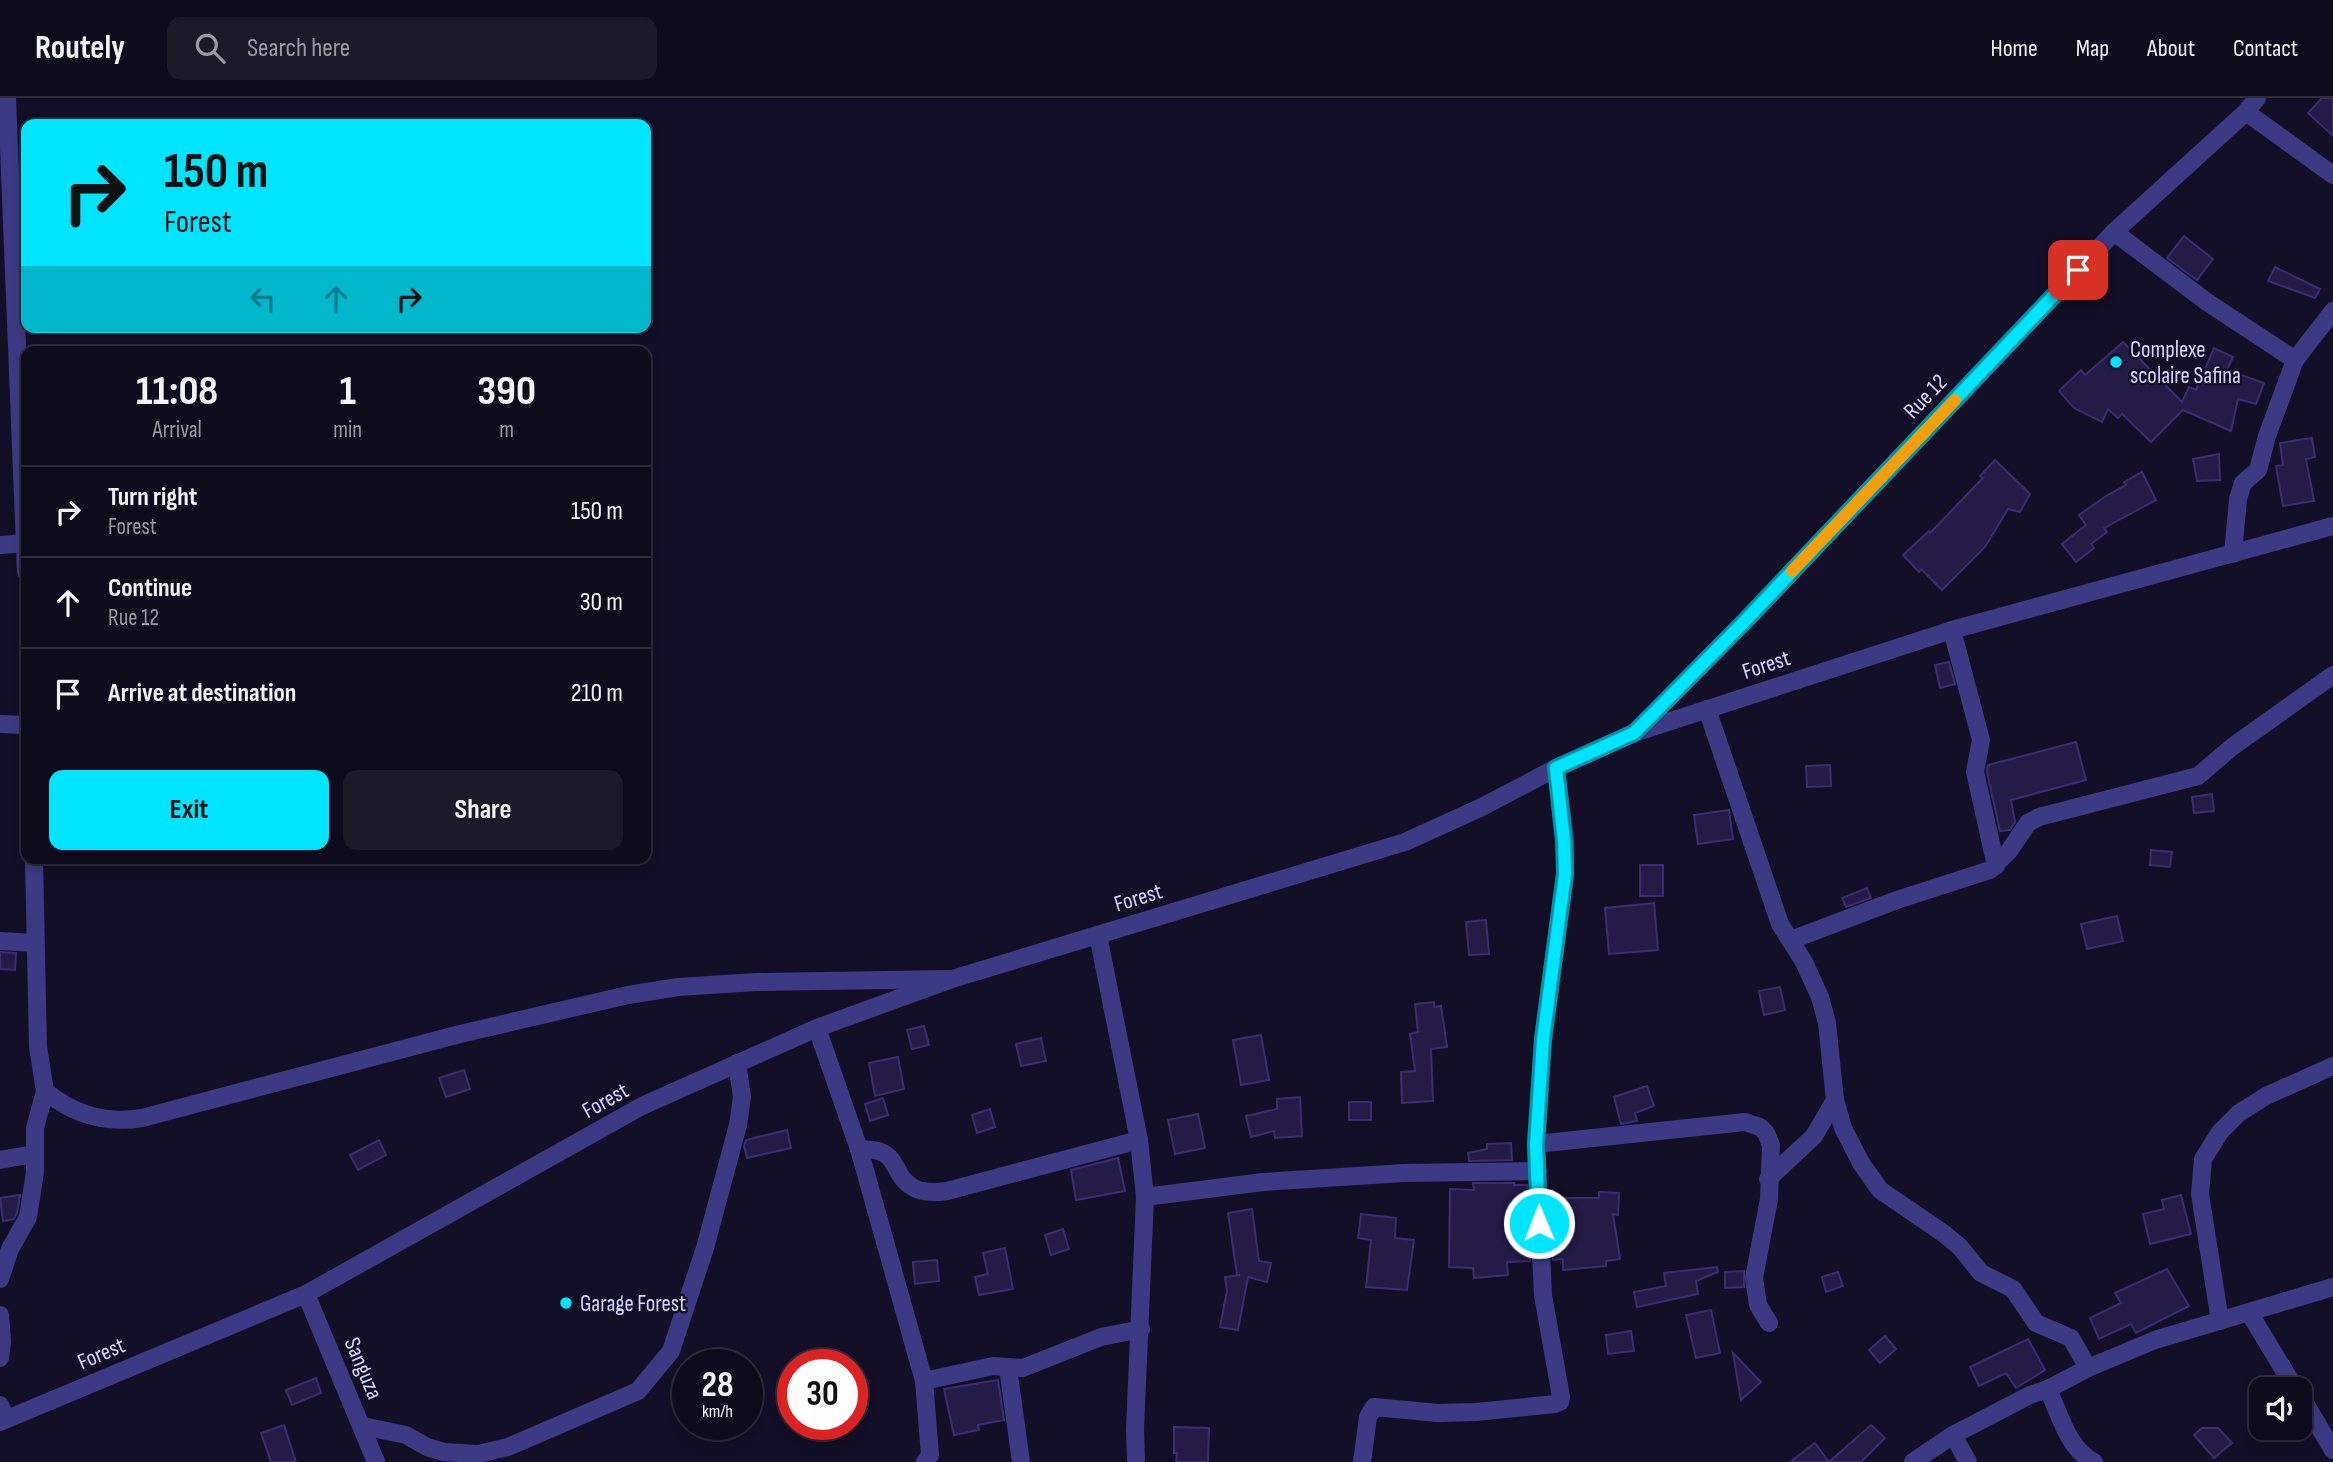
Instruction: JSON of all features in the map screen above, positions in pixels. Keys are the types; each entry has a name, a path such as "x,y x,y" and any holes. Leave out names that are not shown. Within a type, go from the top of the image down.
{"street":[{"path":"7,98 5,150 8,317 21,491"},
{"path":"2251,105 2333,175"},
{"name":"Rue 12","path":"1634,733 1744,622 2114,232 2251,105"},
{"path":"2114,232 2207,302 2295,360"},
{"path":"2233,554 2243,483 2258,470 2267,436 2295,360 2333,311"},
{"name":"Forest","path":"2,1415 306,1294 642,1106 817,1028 952,979 1405,842 1634,733 1952,630 2333,526"},
{"path":"0,545 21,544"},
{"path":"1952,630 1981,740 1975,772 1996,866"},
{"path":"1791,940 1897,900 1990,870 1996,866 2028,823 2039,817 2198,776 2232,747 2333,675"},
{"path":"1707,709 1780,924 1804,962 1820,997 1827,1023 1835,1100 1843,1128 1861,1163 1880,1190 1944,1233 1981,1273 2012,1289 2036,1323 2071,1338 2088,1368"},
{"path":"0,724 21,725"},
{"path":"1362,1462 1368,1417 1374,1407 1438,1413 1526,1408 1560,1402 1543,1295 1536,1144 1543,1039 1565,874 1556,768"},
{"path":"0,1279 10,1249 28,1217 35,1172 35,1128 45,1091 38,1047 34,864"},
{"path":"1098,934 1139,1140 1145,1197 1135,1429 1136,1462"},
{"path":"0,941 36,943"},
{"path":"45,1091 75,1112 101,1119 128,1120 460,1034 640,993 678,987 756,982 952,979"},
{"path":"817,1028 859,1149 924,1381 930,1455 925,1462"},
{"path":"363,1426 406,1435 444,1452 478,1454 508,1447 638,1391 671,1351 724,1183 742,1097 737,1063"},
{"path":"2220,1321 2200,1194 2203,1159 2220,1132 2239,1114 2266,1096 2333,1066"},
{"path":"1768,1179 1814,1136 1835,1100"},
{"path":"1536,1144 1745,1122 1755,1124 1769,1139 1769,1199 1754,1278 1759,1306 1769,1323"},
{"path":"859,1149 879,1150 887,1155 912,1188 932,1193 1139,1140"},
{"path":"0,1160 34,1154"},
{"path":"1145,1197 1263,1182 1391,1173 1538,1171"},
{"path":"1913,1462 1953,1435 2030,1395 2155,1340 2250,1314 2333,1287"},
{"name":"Sanguza","path":"306,1294 376,1462"},
{"path":"2250,1314 2288,1377"},
{"path":"0,1315 0,1358"},
{"path":"924,1381 993,1366 1023,1368 1101,1337 1141,1329"},
{"path":"1008,1368 1021,1462"},
{"path":"2048,1389 2074,1446 2084,1457 2094,1462"},
{"path":"2312,1415 2333,1450"},
{"path":"1953,1435 1968,1462"}],"building":[{"path":"2322,98 2333,98 2333,136 2308,113"},
{"path":"2184,236 2213,259 2197,280 2167,258"},
{"path":"2275,267 2320,289 2315,298 2268,281"},
{"path":"2123,342 2182,402 2189,387 2196,390 2214,348 2233,357 2227,370 2264,383 2256,404 2238,399 2231,431 2183,410 2151,442 2122,414 2118,418 2108,409 2102,422 2074,408 2059,391 2081,370 2085,375"},
{"path":"2312,438 2315,457 2306,459 2314,501 2283,506 2276,466 2283,465 2280,443"},
{"path":"2219,454 2220,480 2197,481 2193,459"},
{"path":"1995,460 2030,494 2020,512 2008,509 1985,547 1942,590 1903,555 1929,531 1930,533 1983,478 1980,476"},
{"path":"2142,472 2156,500 2104,528 2107,532 2091,544 2094,548 2076,562 2062,544 2086,525 2079,515"},
{"path":"1949,662 1955,684 1940,688 1935,665"},
{"path":"2076,742 2086,780 2011,800 2015,822 2010,830 2000,831 1987,772 1988,765"},
{"path":"1830,765 1831,786 1807,787 1806,766"},
{"path":"2212,794 2214,811 2194,813 2192,797"},
{"path":"1729,810 1733,839 1698,844 1694,815"},
{"path":"2151,850 2172,852 2170,867 2150,865"},
{"path":"1640,865 1663,865 1663,896 1640,896"},
{"path":"1867,888 1871,898 1846,907 1842,898"},
{"path":"1654,903 1658,950 1609,954 1605,908"},
{"path":"2117,916 2123,941 2087,949 2081,924"},
{"path":"1486,920 1489,954 1469,955 1466,922"},
{"path":"0,952 16,953 15,970 0,969"},
{"path":"1780,987 1785,1010 1764,1015 1759,991"},
{"path":"1434,1002 1434,1007 1441,1006 1447,1047 1431,1049 1433,1101 1402,1103 1401,1072 1415,1071 1410,1034 1418,1032 1415,1004"},
{"path":"924,1026 929,1045 912,1049 907,1030"},
{"path":"1261,1035 1269,1080 1241,1085 1233,1040"},
{"path":"1041,1038 1046,1061 1021,1066 1016,1044"},
{"path":"898,1057 904,1089 875,1096 869,1063"},
{"path":"464,1070 470,1089 446,1097 439,1078"},
{"path":"1647,1086 1654,1106 1635,1113 1637,1121 1621,1124 1614,1097"},
{"path":"1300,1097 1302,1136 1275,1138 1274,1131 1251,1137 1246,1116 1277,1109 1277,1099"},
{"path":"883,1098 888,1115 870,1121 865,1104"},
{"path":"1349,1102 1371,1102 1371,1120 1349,1120"},
{"path":"990,1109 995,1127 977,1133 972,1115"},
{"path":"1198,1114 1205,1148 1175,1154 1168,1120"},
{"path":"787,1130 791,1148 747,1158 744,1146 746,1140"},
{"path":"379,1140 386,1155 358,1170 350,1155"},
{"path":"1511,1143 1512,1160 1469,1161 1468,1153 1487,1149 1487,1144"},
{"path":"1118,1158 1125,1191 1076,1200 1071,1170"},
{"path":"1473,1183 1527,1185 1530,1261 1507,1262 1508,1275 1474,1278 1473,1268 1449,1267 1450,1189 1474,1190"},
{"path":"1599,1192 1619,1193 1618,1215 1613,1214 1620,1259 1606,1261 1606,1266 1563,1270 1563,1259 1553,1260 1552,1240 1565,1241 1566,1198 1599,1198"},
{"path":"20,1195 14,1219 3,1221 0,1198"},
{"path":"2181,1195 2191,1234 2150,1244 2143,1214 2164,1209 2162,1200"},
{"path":"1252,1209 1259,1261 1271,1263 1267,1282 1248,1277 1238,1330 1220,1327 1227,1291 1225,1277 1240,1275 1237,1275 1228,1213"},
{"path":"1361,1214 1396,1218 1395,1238 1414,1240 1407,1290 1366,1287 1371,1240 1358,1238"},
{"path":"1063,1229 1069,1249 1051,1255 1045,1235"},
{"path":"1005,1248 1013,1289 979,1295 975,1277 988,1274 983,1253"},
{"path":"937,1260 939,1281 915,1284 913,1262"},
{"path":"1717,1267 1718,1272 1696,1281 1698,1294 1637,1307 1634,1292 1666,1286 1664,1273"},
{"path":"2167,1269 2189,1306 2136,1333 2131,1324 2099,1339 2090,1318 2121,1303 2115,1293"},
{"path":"1744,1271 1744,1287 1725,1288 1725,1272"},
{"path":"1838,1272 1843,1286 1826,1292 1822,1277"},
{"path":"1711,1310 1720,1353 1696,1358 1686,1315"},
{"path":"1631,1331 1634,1351 1608,1354 1606,1335"},
{"path":"1885,1336 1896,1349 1880,1363 1869,1350"},
{"path":"2028,1339 2045,1370 2016,1388 2006,1373 1979,1386 1970,1367"},
{"path":"1733,1353 1761,1382 1741,1400"},
{"path":"316,1378 321,1393 292,1405 286,1390"},
{"path":"998,1380 1004,1420 978,1425 979,1430 954,1435 944,1389"},
{"path":"284,1425 296,1462 271,1462 261,1433"},
{"path":"1871,1425 1885,1438 1861,1462 1829,1462"},
{"path":"1174,1427 1209,1428 1208,1462 1176,1462"},
{"path":"2202,1428 2218,1428 2232,1443 2214,1458 2194,1435"},
{"path":"1815,1443 1829,1462 1790,1462"}],"slow traffic":[{"path":"1792,571 1955,400"}],"place":[{"name":"Complexe scolaire Safina","path":"2116,362"},
{"name":"Garage Forest","path":"566,1303"}],"route":[{"path":"1539,1223 1536,1144 1543,1039 1565,874 1556,768 1634,733 1744,622 2078,270"}]}
